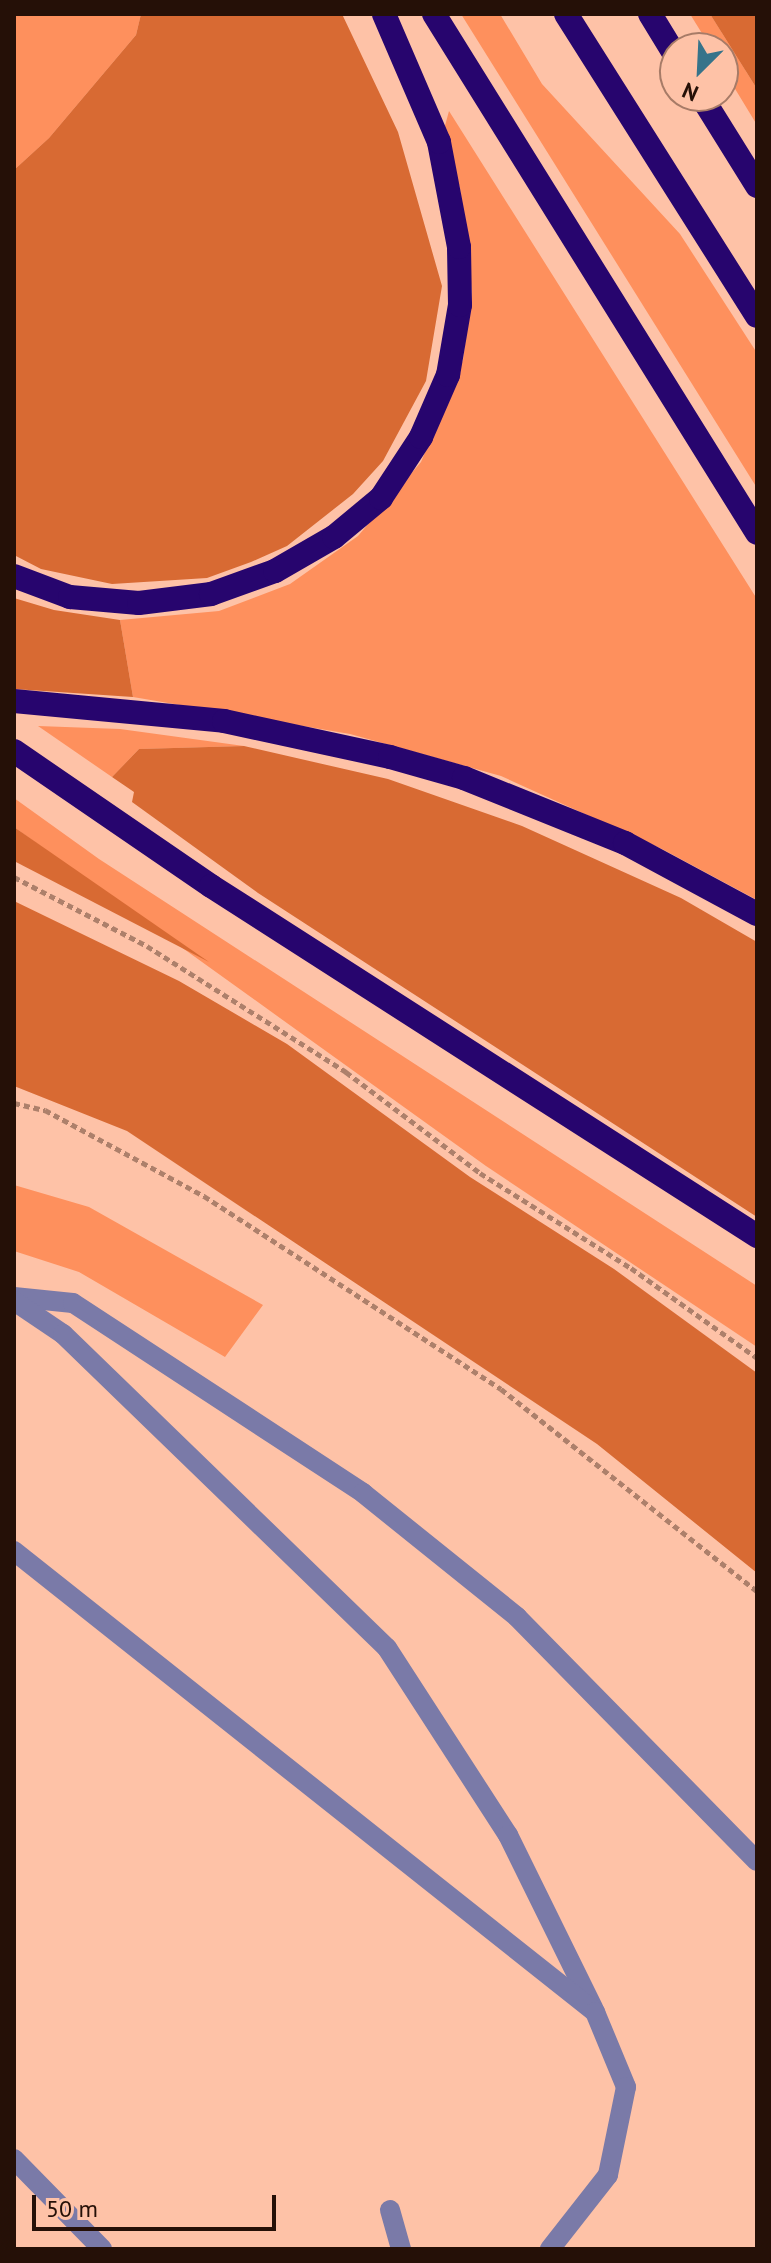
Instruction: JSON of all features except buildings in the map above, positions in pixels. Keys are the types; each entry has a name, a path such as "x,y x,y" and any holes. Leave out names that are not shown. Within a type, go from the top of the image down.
{"highway":[{"path":"14,576 70,597 139,603 211,594 275,571 334,537 381,498 405,461 448,375 460,305 459,247 439,142 384,14"},
{"path":"434,14 757,533"},
{"path":"566,14 757,316"},
{"path":"650,14 661,32"},
{"path":"711,112 757,186"},
{"path":"14,701 224,721 405,761 464,778 625,843 757,914"},
{"path":"14,751 75,794 757,1236"}],"lane":[{"path":"14,1299 73,1303 363,1493 517,1617 757,1861"},
{"path":"14,1299 63,1334 387,1648 508,1835 595,2012 626,2087 608,2175 550,2249"},
{"path":"14,1551 595,2012"},
{"path":"14,2159 102,2249"},
{"path":"390,2210 401,2249"}],"path":[{"path":"14,877 147,946 346,1072 480,1173 631,1268 757,1358"},
{"path":"14,1103 45,1110 204,1196 501,1389 757,1591"}],"shaded area":[{"path":"14,14 141,14 136,35 49,138 14,170"},
{"path":"141,14 342,14 398,132 442,286 426,381 383,461 353,494 287,546 251,562 207,578 112,584 41,569 14,555 14,170 49,138 136,35"},
{"path":"461,14 500,14 542,84 680,234 757,353 757,488"},
{"path":"690,14 710,14 721,32 701,32"},
{"path":"710,14 757,14 757,89 739,60 739,32 721,32"},
{"path":"739,60 757,89 757,125 739,95"},
{"path":"449,111 757,599 757,900 662,849 501,776 350,734 133,697 120,620 219,611 290,584 358,536 421,462 463,360 472,292 460,188 443,133"},
{"path":"14,598 54,610 120,620 133,697 14,689"},
{"path":"38,726 120,729 244,746 139,749 112,777"},
{"path":"244,746 388,779 522,826 681,898 757,942 757,1217 258,893 132,802 134,792 112,777 139,749"},
{"path":"14,798 99,859 757,1286 757,1347 486,1166 14,827"},
{"path":"14,827 209,962 14,861"},
{"path":"14,901 179,981 287,1044 470,1177 614,1269 757,1373 757,1573 597,1444 127,1131 14,1086"},
{"path":"14,1185 89,1207 263,1305 225,1357 79,1272 14,1251"}]}
